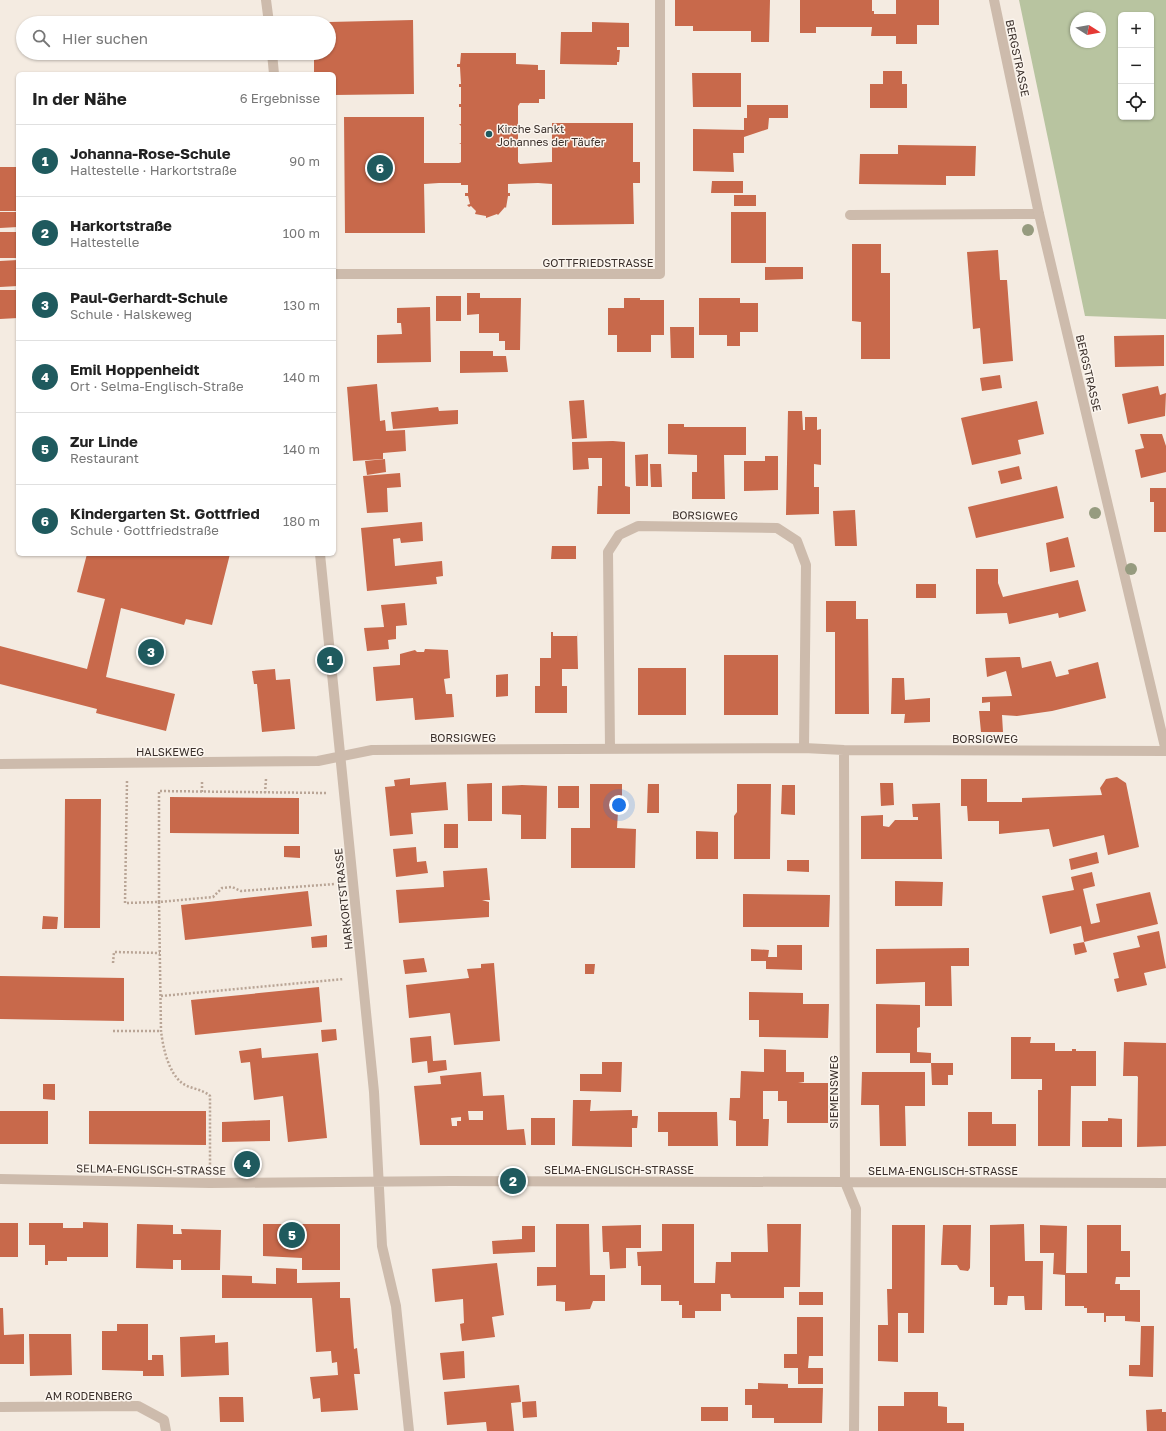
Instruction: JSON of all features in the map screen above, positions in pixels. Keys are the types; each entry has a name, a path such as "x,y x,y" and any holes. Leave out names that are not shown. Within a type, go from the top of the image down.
{"street":[{"path":"266,0 268,16"},
{"name":"GOTTFRIEDSTRASSE","path":"336,274 660,274 660,0"},
{"name":"BERGSTRASSE","path":"994,0 1039,214 1166,751"},
{"path":"273,60 274,72"},
{"path":"850,215 1039,214"},
{"name":"BORSIGWEG","path":"610,749 608,552 619,535 638,526 778,528 797,541 806,565 804,748"},
{"name":"HARKORTSTRASSE","path":"320,556 374,1092 382,1246 396,1306 409,1431"},
{"name":"BORSIGWEG","path":"341,757 372,750 804,748 844,750 1166,751"},
{"name":"SIEMENSWEG","path":"844,750 845,1182 856,1209 854,1431"},
{"name":"HALSKEWEG","path":"0,764 318,761 341,757"},
{"name":"SELMA-ENGLISCH-STRASSE","path":"0,1178 210,1183 379,1183 451,1181 1166,1183"},
{"name":"AM RODENBERG","path":"0,1407 138,1406 164,1420 166,1431"}],"path":[{"path":"128,763 125,903 159,902 213,897 222,888 232,887 241,891 353,882"},
{"path":"210,1183 210,1096 182,1083 174,1074 163,1045 161,1031 159,791 344,793"},
{"path":"113,963 114,952 160,953"},
{"path":"161,996 363,977"},
{"path":"113,1031 161,1031"}],"green space":[{"path":"1019,0 1166,0 1166,319 1085,316"}],"building":[{"path":"675,0 770,0 769,42 751,42 751,31 693,31 693,26 675,26"},
{"path":"800,0 872,0 872,11 874,11 874,14 896,14 896,0 939,0 939,25 917,25 917,44 896,44 896,36 871,36 872,27 816,27 816,33 800,33"},
{"path":"413,20 414,94 336,95 336,72 314,72 314,60 336,60 336,22"},
{"path":"592,22 629,23 629,47 617,47 617,50 620,50 619,62 617,62 617,65 560,64 561,32 592,32"},
{"path":"461,53 516,53 516,64 538,65 538,70 545,70 545,99 539,99 539,103 520,103 518,106 518,124 520,124 520,126 518,126 518,143 520,145 518,145 518,162 520,164 552,162 552,123 633,123 633,162 640,162 640,183 633,183 634,224 552,225 552,184 538,183 508,184 508,193 510,193 510,196 508,196 506,208 505,207 498,215 497,214 486,218 486,216 475,214 476,211 471,206 469,207 467,205 470,204 468,196 465,196 465,193 468,193 468,185 461,185 461,183 439,183 424,184 425,233 345,233 344,117 424,117 424,163 461,162 461,144 459,144 461,143 461,126 459,124 461,124 461,107 459,107 459,104 461,104 461,87 459,87 459,84 461,84 460,67 457,67 457,64 460,64"},
{"path":"883,71 902,71 902,84 907,84 907,108 870,108 870,84 883,84"},
{"path":"692,73 741,73 741,107 693,107"},
{"path":"747,105 788,105 788,118 769,118 768,129 744,137 744,153 733,153 734,172 693,171 693,129 744,130 744,118 747,118"},
{"path":"898,145 976,146 975,176 946,176 946,185 859,184 860,154 898,154"},
{"path":"0,167 16,167 16,211 0,211"},
{"path":"712,181 743,181 743,193 711,193"},
{"path":"734,195 756,195 756,206 734,206"},
{"path":"0,212 16,212 16,227 0,228"},
{"path":"731,212 766,212 766,263 731,263"},
{"path":"0,232 16,232 16,258 0,258"},
{"path":"852,244 881,244 881,273 890,273 890,359 861,359 861,322 852,321"},
{"path":"998,250 1000,280 1007,280 1013,361 983,364 980,328 973,329 967,252"},
{"path":"16,260 16,286 0,287 0,261"},
{"path":"765,267 803,267 803,279 765,280"},
{"path":"0,290 16,290 16,318 0,319"},
{"path":"467,293 480,293 480,298 521,298 520,350 505,350 505,341 499,341 499,333 479,333 479,314 467,315"},
{"path":"436,296 461,296 461,321 436,321"},
{"path":"624,298 664,300 664,335 651,335 651,352 617,352 617,335 608,335 608,308 624,308"},
{"path":"699,298 740,298 740,303 758,303 758,332 740,332 740,346 727,346 727,335 699,335"},
{"path":"430,307 431,362 377,363 377,335 402,334 401,323 397,323 397,308"},
{"path":"670,327 694,327 694,358 671,358"},
{"path":"1164,335 1164,366 1115,367 1114,336"},
{"path":"460,351 493,351 493,356 506,356 508,372 460,373"},
{"path":"1000,375 1002,388 982,391 980,378"},
{"path":"377,384 380,421 385,420 386,431 405,430 406,451 383,453 383,459 353,461 347,387"},
{"path":"1158,386 1160,395 1166,393 1165,416 1128,424 1122,394"},
{"path":"584,400 587,438 572,439 569,401"},
{"path":"1037,401 1044,434 1018,440 1021,454 972,465 961,418"},
{"path":"438,407 439,411 458,410 458,424 393,429 391,412"},
{"path":"788,411 802,411 803,430 805,430 805,417 817,417 817,430 821,429 821,465 814,464 814,487 819,487 819,514 786,515"},
{"path":"668,424 684,424 684,427 746,427 746,455 724,455 725,499 692,499 692,472 697,472 697,455 668,454"},
{"path":"1140,434 1162,434 1166,446 1166,472 1141,478 1135,450 1144,448"},
{"path":"572,442 625,442 625,486 630,487 630,514 597,514 598,486 602,486 602,458 588,458 589,469 573,470"},
{"path":"648,454 648,486 636,486 635,455"},
{"path":"765,456 778,456 778,490 744,491 744,461 765,461"},
{"path":"385,459 386,472 367,475 365,461"},
{"path":"650,464 661,464 662,487 651,487"},
{"path":"1019,466 1022,479 1001,484 998,471"},
{"path":"400,473 401,487 387,488 388,512 367,513 363,476"},
{"path":"1057,486 1064,518 976,538 968,507"},
{"path":"1150,488 1166,488 1166,532 1154,532 1154,502 1150,502"},
{"path":"855,510 857,546 835,546 833,511"},
{"path":"422,522 423,541 401,543 400,538 393,539 395,566 442,561 443,576 436,577 437,584 367,591 361,528"},
{"path":"1068,537 1075,567 1050,572 1046,543"},
{"path":"552,546 576,546 576,559 551,559"},
{"path":"86,556 229,556 212,625 186,619 184,625 121,608 106,677 175,694 166,731 96,713 97,709 0,684 0,646 87,669 105,599 77,592"},
{"path":"976,569 998,569 998,583 1003,597 1078,580 1086,611 1059,618 1058,613 1009,624 1007,613 976,614"},
{"path":"916,584 936,584 936,598 916,598"},
{"path":"826,601 856,601 856,619 868,619 869,714 835,714 835,632 826,632"},
{"path":"405,603 407,625 396,626 396,639 388,640 389,649 367,651 364,628 384,627 381,605"},
{"path":"577,630 578,669 562,669 562,686 567,686 567,713 535,713 535,686 540,686 540,658 551,658 551,632 553,632 553,636 577,636"},
{"path":"425,649 448,650 450,678 444,679 446,694 452,694 454,717 415,720 413,698 376,701 373,667 400,665 400,654 415,650 417,652 424,652"},
{"path":"724,655 778,655 778,715 724,715"},
{"path":"1020,657 1022,668 1051,661 1056,677 1069,674 1068,670 1098,662 1106,698 1052,711 1017,716 1002,715 1003,732 981,732 979,711 990,711 990,702 982,703 982,697 1012,696 1006,671 987,677 985,658"},
{"path":"638,668 686,668 686,715 638,715"},
{"path":"275,669 276,680 290,679 295,729 262,732 257,684 254,684 252,671"},
{"path":"508,674 508,696 496,697 496,675"},
{"path":"892,678 904,678 905,700 930,698 930,722 904,723 905,714 891,714"},
{"path":"1117,777 1126,783 1139,847 1108,855 1104,835 1053,847 1049,829 999,834 999,821 968,821 967,806 961,806 961,779 987,779 987,802 1022,802 1022,798 1102,795 1100,788 1106,779"},
{"path":"410,778 410,785 446,782 448,810 411,813 413,834 390,836 385,787 395,786 394,780"},
{"path":"492,783 492,821 468,821 467,784"},
{"path":"880,783 893,783 894,805 881,806"},
{"path":"590,784 622,784 622,812 618,812 617,828 636,829 635,868 571,868 571,828 590,828"},
{"path":"648,784 659,784 659,813 647,813"},
{"path":"737,784 771,784 770,859 734,859 734,816 737,812"},
{"path":"782,785 795,785 795,815 781,814"},
{"path":"502,786 547,786 546,839 521,839 521,815 502,814"},
{"path":"558,786 579,786 579,808 558,808"},
{"path":"170,797 299,798 299,834 170,833"},
{"path":"65,799 101,799 100,928 64,928"},
{"path":"940,803 942,859 861,859 861,816 883,815 883,826 889,827 895,820 918,820 918,817 913,817 912,804"},
{"path":"444,824 458,824 458,848 444,848"},
{"path":"696,831 718,832 718,859 696,859"},
{"path":"284,846 300,846 300,858 284,857"},
{"path":"416,847 417,862 426,861 428,873 396,877 393,849"},
{"path":"1097,852 1099,863 1071,870 1069,859"},
{"path":"787,860 809,860 809,872 787,871"},
{"path":"487,868 490,900 482,900 489,902 489,917 399,923 396,890 444,887 443,871"},
{"path":"1092,872 1095,886 1083,889 1091,924 1100,922 1096,904 1150,892 1158,924 1084,942 1081,926 1050,934 1042,896 1074,890 1071,877"},
{"path":"895,881 943,882 942,906 895,906"},
{"path":"308,891 312,926 185,940 181,905"},
{"path":"743,894 830,895 829,927 743,927"},
{"path":"43,916 58,917 57,929 42,929"},
{"path":"1159,931 1166,968 1144,973 1147,985 1117,992 1114,979 1119,978 1113,953 1140,947 1137,936"},
{"path":"327,935 327,947 312,948 311,937"},
{"path":"1084,942 1087,952 1075,955 1073,944"},
{"path":"777,945 802,945 802,970 766,969 766,961 751,961 751,949 769,950 768,957 777,957"},
{"path":"969,948 969,966 951,966 952,1006 925,1006 925,982 876,984 876,949"},
{"path":"424,958 427,972 405,974 403,960"},
{"path":"494,963 500,1041 454,1045 450,1013 409,1018 406,985 469,978 467,969 481,968 481,964"},
{"path":"585,964 595,964 594,974 585,974"},
{"path":"0,976 124,978 124,1021 0,1019"},
{"path":"319,987 322,1022 195,1035 191,1000"},
{"path":"749,992 803,993 803,1004 829,1004 828,1038 759,1037 759,1020 749,1020"},
{"path":"876,1004 920,1005 920,1027 917,1028 917,1052 931,1053 931,1063 910,1063 910,1053 876,1053"},
{"path":"336,1029 337,1040 322,1042 321,1030"},
{"path":"431,1036 433,1061 446,1060 447,1070 428,1073 427,1061 412,1063 410,1038"},
{"path":"1011,1037 1031,1037 1030,1043 1055,1043 1055,1051 1072,1051 1072,1049 1076,1049 1076,1051 1096,1051 1096,1086 1071,1086 1070,1146 1038,1146 1038,1090 1042,1090 1042,1079 1011,1079"},
{"path":"1124,1042 1166,1043 1166,1146 1137,1147 1138,1077 1123,1076"},
{"path":"261,1048 262,1058 318,1053 327,1138 288,1142 283,1096 254,1100 250,1062 241,1063 239,1051"},
{"path":"764,1049 786,1050 786,1072 804,1072 804,1082 798,1083 828,1083 828,1123 787,1123 787,1101 778,1101 778,1091 763,1091 763,1119 769,1119 768,1146 736,1146 736,1121 729,1120 730,1098 740,1098 741,1071 764,1072"},
{"path":"602,1062 622,1062 621,1092 580,1091 580,1074 602,1074"},
{"path":"931,1063 953,1063 953,1075 948,1075 948,1085 932,1085"},
{"path":"481,1072 483,1096 504,1095 507,1130 524,1129 526,1145 420,1145 414,1086 441,1084 440,1076","holes":["468,1111 483,1111 483,1120 469,1120","461,1117 461,1121 457,1121 457,1126 452,1126 451,1118"]},
{"path":"862,1072 925,1072 925,1106 905,1106 906,1146 880,1146 879,1105 861,1105"},
{"path":"43,1084 55,1084 55,1100 43,1099"},
{"path":"573,1100 591,1100 590,1111 632,1110 632,1116 638,1116 637,1128 632,1128 632,1147 572,1146"},
{"path":"0,1111 48,1111 48,1144 0,1144"},
{"path":"89,1111 206,1111 206,1145 89,1144"},
{"path":"658,1112 717,1112 718,1146 668,1146 668,1132 658,1132"},
{"path":"968,1112 992,1112 992,1124 1016,1124 1016,1146 968,1146"},
{"path":"531,1118 555,1118 555,1145 531,1145"},
{"path":"1108,1118 1122,1119 1122,1147 1082,1147 1082,1121 1108,1121"},
{"path":"270,1120 270,1141 222,1142 222,1122"},
{"path":"83,1222 108,1223 108,1257 67,1257 67,1261 48,1261 48,1265 45,1265 45,1245 29,1245 29,1223 63,1223 63,1228 83,1228"},
{"path":"0,1223 18,1223 18,1257 0,1257"},
{"path":"137,1224 173,1225 173,1234 182,1234 181,1229 221,1230 220,1270 181,1270 181,1260 173,1260 173,1269 136,1268"},
{"path":"263,1224 340,1224 340,1270 302,1270 302,1258 263,1256"},
{"path":"556,1224 589,1224 590,1275 605,1275 605,1301 593,1301 590,1309 565,1311 565,1302 556,1301 556,1285 537,1286 537,1267 556,1267"},
{"path":"662,1224 694,1224 694,1283 715,1283 716,1262 731,1262 731,1252 768,1252 767,1224 801,1224 800,1287 784,1287 784,1298 731,1298 730,1294 721,1294 721,1311 695,1311 695,1318 682,1318 682,1305 679,1305 679,1301 661,1301 661,1285 641,1285 641,1266 638,1266 637,1252 662,1251"},
{"path":"1024,1224 1025,1261 1043,1261 1042,1310 1025,1310 1024,1296 1008,1296 1007,1305 994,1305 994,1287 990,1287 990,1225"},
{"path":"641,1225 641,1248 626,1248 626,1268 610,1269 609,1252 603,1252 602,1226"},
{"path":"892,1225 925,1225 924,1333 908,1333 908,1313 898,1313 898,1362 878,1361 878,1325 888,1325 887,1289 892,1289"},
{"path":"943,1225 971,1225 970,1268 968,1271 960,1270 957,1265 941,1265"},
{"path":"1040,1225 1067,1226 1066,1273 1087,1273 1087,1225 1121,1225 1121,1251 1130,1251 1130,1277 1116,1277 1115,1284 1120,1284 1120,1290 1140,1290 1140,1322 1125,1321 1125,1316 1106,1316 1106,1322 1104,1322 1104,1313 1087,1313 1087,1308 1084,1308 1084,1306 1065,1306 1065,1275 1053,1274 1054,1253 1040,1253"},
{"path":"522,1226 535,1226 535,1252 493,1254 492,1241 522,1239"},
{"path":"497,1263 504,1315 492,1317 495,1337 462,1341 460,1324 464,1323 463,1299 435,1302 432,1269"},
{"path":"276,1268 297,1269 297,1283 340,1282 340,1298 350,1298 354,1349 357,1348 360,1374 354,1374 358,1410 321,1412 320,1398 313,1399 310,1377 338,1375 337,1362 332,1363 331,1351 316,1352 312,1298 222,1298 222,1275 252,1276 252,1283 276,1284"},
{"path":"799,1292 823,1292 823,1305 799,1305"},
{"path":"0,1308 3,1308 4,1335 24,1334 24,1364 0,1364"},
{"path":"797,1317 823,1317 823,1356 809,1356 808,1368 823,1368 823,1384 798,1384 798,1368 784,1368 784,1354 797,1354"},
{"path":"117,1324 148,1324 148,1360 152,1360 152,1355 163,1355 164,1376 143,1376 143,1371 102,1370 102,1331 117,1331"},
{"path":"1141,1326 1154,1326 1153,1377 1129,1376 1129,1365 1140,1365"},
{"path":"29,1334 71,1334 72,1375 30,1376"},
{"path":"215,1335 215,1343 228,1342 229,1375 181,1377 180,1337"},
{"path":"464,1351 465,1378 443,1380 440,1353"},
{"path":"758,1383 788,1384 788,1388 823,1388 822,1423 774,1423 774,1418 752,1418 752,1405 745,1405 745,1389 758,1389"},
{"path":"519,1385 521,1402 511,1403 514,1431 487,1431 486,1422 447,1425 444,1392"},
{"path":"904,1392 938,1392 938,1406 947,1407 947,1423 964,1423 964,1431 878,1431 878,1406 904,1406"},
{"path":"219,1397 243,1397 244,1422 220,1422"},
{"path":"536,1401 537,1417 523,1418 522,1402"},
{"path":"701,1407 728,1407 728,1421 701,1421"},
{"path":"1162,1409 1162,1412 1166,1412 1166,1431 1147,1431 1146,1410"}],"place":[{"name":"Kirche Sankt Johannes der Täufer","path":"489,134"},
{"name":"Kindergarten St. Gottfried","path":"380,168"},
{"name":"Paul-Gerhardt-Schule","path":"151,652"},
{"name":"Johanna-Rose-Schule","path":"330,660"},
{"name":"Emil Hoppenheidt","path":"247,1164"},
{"name":"Harkortstraße","path":"513,1181"},
{"name":"Zur Linde","path":"292,1235"}]}
